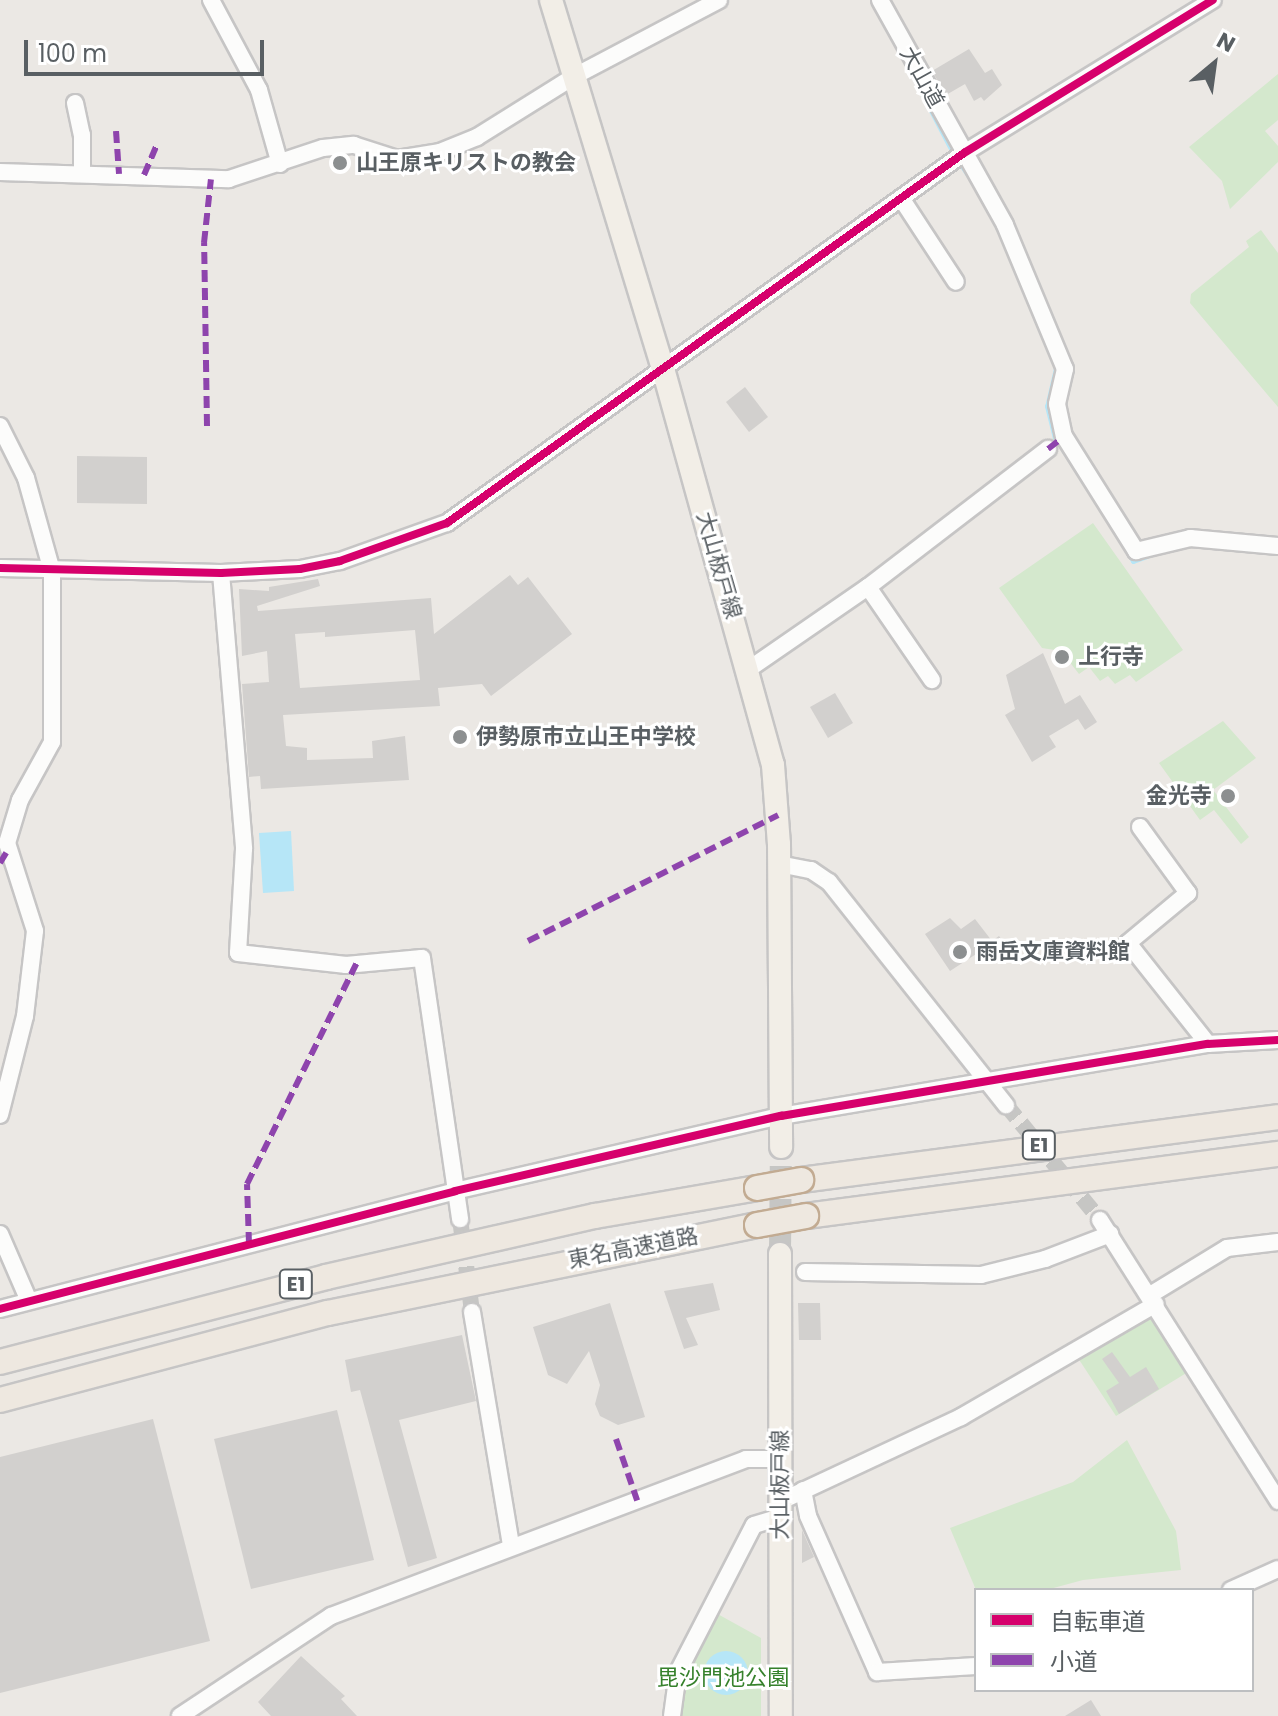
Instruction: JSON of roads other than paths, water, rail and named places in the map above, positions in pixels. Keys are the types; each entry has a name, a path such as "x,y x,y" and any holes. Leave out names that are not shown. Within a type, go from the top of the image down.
{"highway":[{"name":"東名高速道路","path":"0,1362 340,1273 595,1216 801,1180 1278,1117"},
{"name":"東名高速道路","path":"0,1400 343,1310 757,1225 1278,1154"}],"main road":[{"name":"大山板戸線","path":"551,0 662,365 749,669 773,765 779,864 781,1147"},
{"name":"大山板戸線","path":"780,1254 781,1716"}],"street":[{"path":"211,0 259,90 280,164"},
{"path":"0,172 229,179 323,148 354,145 397,159 440,152 477,137 573,77 719,0"},
{"name":"大山道","path":"880,0 1005,225 1065,369 1057,404 1058,441"},
{"path":"0,568 221,573 340,561 447,523 662,365 964,153 1213,0"},
{"path":"75,103 82,135 82,173"},
{"path":"901,198 956,282"},
{"path":"0,426 26,478 52,571 52,742 20,800 7,843 35,931 25,1016 0,1115"},
{"path":"749,669 868,587 1058,441 1136,551 1190,538 1278,546"},
{"path":"221,573 244,849 238,953 346,965 422,958 460,1219"},
{"path":"868,587 932,680"},
{"path":"1140,827 1188,893 1128,943 1208,1044"},
{"path":"779,864 811,870 829,882 1006,1105"},
{"path":"0,1309 455,1191 781,1116 1044,1075 1208,1044 1278,1040"},
{"path":"1100,1220 1153,1299 1278,1501"},
{"path":"0,1234 29,1301"},
{"path":"805,1272 981,1275 1045,1259 1110,1234"},
{"path":"672,1716 678,1672 754,1525 781,1509 803,1490 961,1417 1153,1299 1227,1248 1278,1242"},
{"path":"472,1312 511,1546"},
{"path":"180,1716 204,1710 331,1616 746,1459 781,1459"},
{"path":"803,1490 808,1516 877,1672 974,1666"},
{"path":"1235,1588 1278,1569"}],"water":[{"path":"291,831 294,891 263,893 259,833"},
{"path":"726,1651 741,1658 748,1673 741,1688 726,1695 711,1688 704,1673 711,1658"}],"waterway":[{"path":"911,72 950,147"},
{"path":"962,166 970,178"},
{"path":"1006,247 1056,368 1047,406 1055,437 1099,506"},
{"path":"1128,551 1133,561 1147,556"}],"tunnel":[{"path":"1006,1105 1100,1220"},
{"path":"780,1254 781,1147"},
{"path":"460,1219 472,1312"}],"place":[{"name":"山王原キリストの教会","path":"340,163"},
{"name":"上行寺","path":"1062,657"},
{"name":"伊勢原市立山王中学校","path":"460,737"},
{"name":"金光寺","path":"1228,796"},
{"name":"雨岳文庫資料館","path":"960,952"}],"park label":[{"name":"毘沙門池公園","path":"723,1678"}]}
